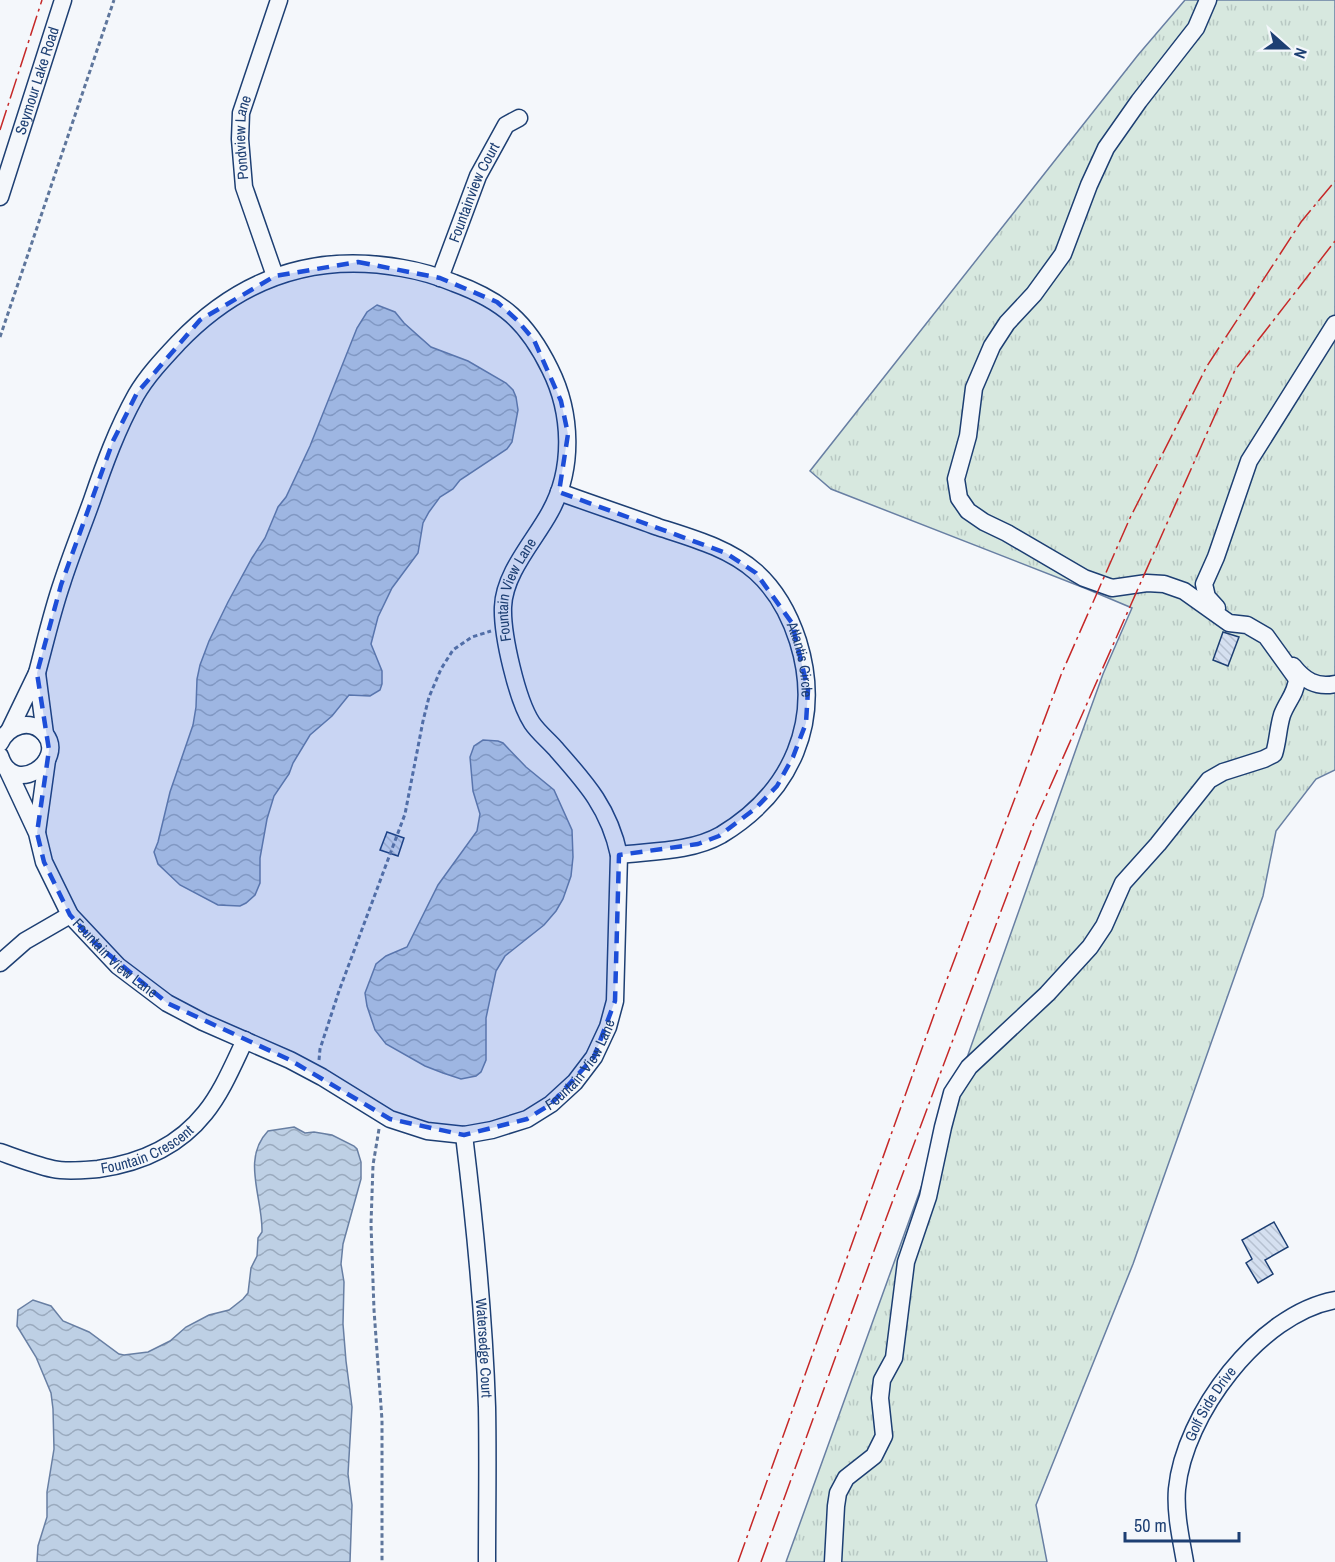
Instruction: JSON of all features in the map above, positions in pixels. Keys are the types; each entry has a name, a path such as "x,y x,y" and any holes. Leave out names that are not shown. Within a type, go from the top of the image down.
{"street":[{"name":"Seymour Lake Road","path":"0,197 63,0"},
{"name":"Pondview Lane","path":"275,276 244,188 240,139 241,113 279,0"},
{"path":"833,1562 838,1493 846,1478 874,1456 884,1436 880,1398 882,1380 894,1358 906,1262 928,1197 952,1094 969,1067 1047,994 1090,947 1104,926 1123,883 1158,844 1209,780 1223,772 1274,754 1282,716 1296,691 1297,679 1266,636 1247,625 1229,622 1184,591 1164,584 1127,584 1112,588 1084,578 984,522 968,510 959,498 956,479 968,436 974,388 992,346 1007,323 1034,294 1063,254 1106,148 1139,101 1196,28 1208,0"},
{"name":"Fountainview Court","path":"440,278 478,176 506,125 519,118"},
{"name":"Fountain View Lane","path":"3,764 37,832 44,862 70,915 118,966 167,1003 317,1074 385,1116 427,1131 464,1135 492,1130 527,1119 550,1104 575,1082 594,1058 608,1027 615,1001 619,855 606,813 590,787 532,722 515,681 504,628 503,604 513,572 529,543 550,513 559,492 568,434 552,374 534,340 496,302 476,291 419,270 358,262 324,264 275,276 244,291 200,320 162,360 137,393 113,441 62,585 37,673 4,735"},
{"path":"1335,324 1249,461 1216,557 1204,584 1207,597 1215,607 1232,618 1260,622 1267,628 1295,669 1311,683 1326,686 1335,684"},
{"name":"Atlantis Circle","path":"559,492 726,552 756,573 778,598 792,623 804,660 808,690 806,723 793,757 777,786 738,824 718,836 680,848 619,855"},
{"name":"Fountain View Lane","path":"37,673 49,750 37,832"},
{"path":"4,735 23,724 33,726 45,734"},
{"path":"3,764 26,775 41,768 47,760"},
{"path":"0,963 26,941 70,915"},
{"name":"Fountain Crescent","path":"0,1152 55,1169 85,1170 132,1163 157,1153 182,1137 206,1112 225,1081 245,1040"},
{"name":"Watersedge Court","path":"464,1135 474,1212 483,1317 487,1407 487,1562"},
{"name":"Golf Side Drive","path":"1185,1562 1179,1527 1177,1490 1193,1433 1213,1397 1231,1370 1254,1344 1276,1325 1301,1311 1335,1300"}],"path":[{"path":"0,337 114,0"},
{"path":"317,1074 320,1049 339,991 405,814 429,697 441,669 453,650 472,637 504,628"},
{"path":"382,1562 382,1420 374,1310 371,1224 373,1165 378,1131 385,1116"}],"highlighted area":[{"path":"358,262 440,278 497,302 517,320 534,340 561,401 568,434 559,492 726,553 756,573 792,623 808,690 806,723 793,757 777,786 756,808 719,836 698,844 619,855 615,1001 594,1057 551,1104 527,1119 464,1135 390,1119 290,1060 167,1003 95,943 70,915 44,862 37,833 49,750 37,673 61,585 113,441 137,393 200,320 275,276"}],"green space":[{"path":"1185,0 1335,0 1335,770 1316,779 1276,831 1263,896 1133,1264 1036,1505 1047,1562 786,1562 1103,674 1132,608 831,489 810,471 1138,55"}],"water":[{"path":"377,305 395,312 431,347 468,361 506,383 513,390 518,410 512,442 507,449 460,480 453,489 440,497 429,512 423,523 418,553 392,588 378,617 371,644 382,671 380,690 370,696 349,695 332,716 310,735 274,796 260,858 260,883 255,895 240,906 218,905 180,885 158,864 154,852 170,792 193,725 200,665 228,602 265,538 278,507 286,497 310,446 357,328 367,312"},
{"path":"483,740 503,743 526,767 554,790 572,830 573,857 571,876 556,911 544,925 505,956 496,971 486,1018 486,1060 481,1072 476,1076 461,1079 425,1066 386,1044 375,1030 365,993 376,964 386,956 407,947 438,885 477,831 480,814 473,791 470,757 474,746"},
{"path":"294,1127 305,1133 332,1135 354,1146 361,1162 361,1179 343,1244 341,1264 344,1282 343,1324 352,1407 348,1474 352,1505 350,1562 37,1562 38,1546 47,1517 47,1492 54,1449 53,1409 51,1393 36,1357 17,1326 18,1310 33,1300 51,1306 63,1321 89,1332 119,1354 124,1355 148,1352 170,1341 186,1327 209,1315 229,1310 248,1293 251,1268 257,1256 258,1238 262,1232 254,1166 260,1142 268,1131"}],"building":[{"path":"1223,632 1239,637 1228,666 1213,660"},
{"path":"387,832 404,838 398,856 380,850"},
{"path":"1274,1222 1288,1247 1265,1260 1273,1274 1258,1283 1246,1263 1252,1259 1242,1240"}],"power":[{"path":"0,130 42,0"},
{"path":"738,1562 940,998 1061,675 1130,518 1207,366 1301,222 1335,181"},
{"path":"761,1562 878,1240 1034,823 1235,370 1335,241"}]}
